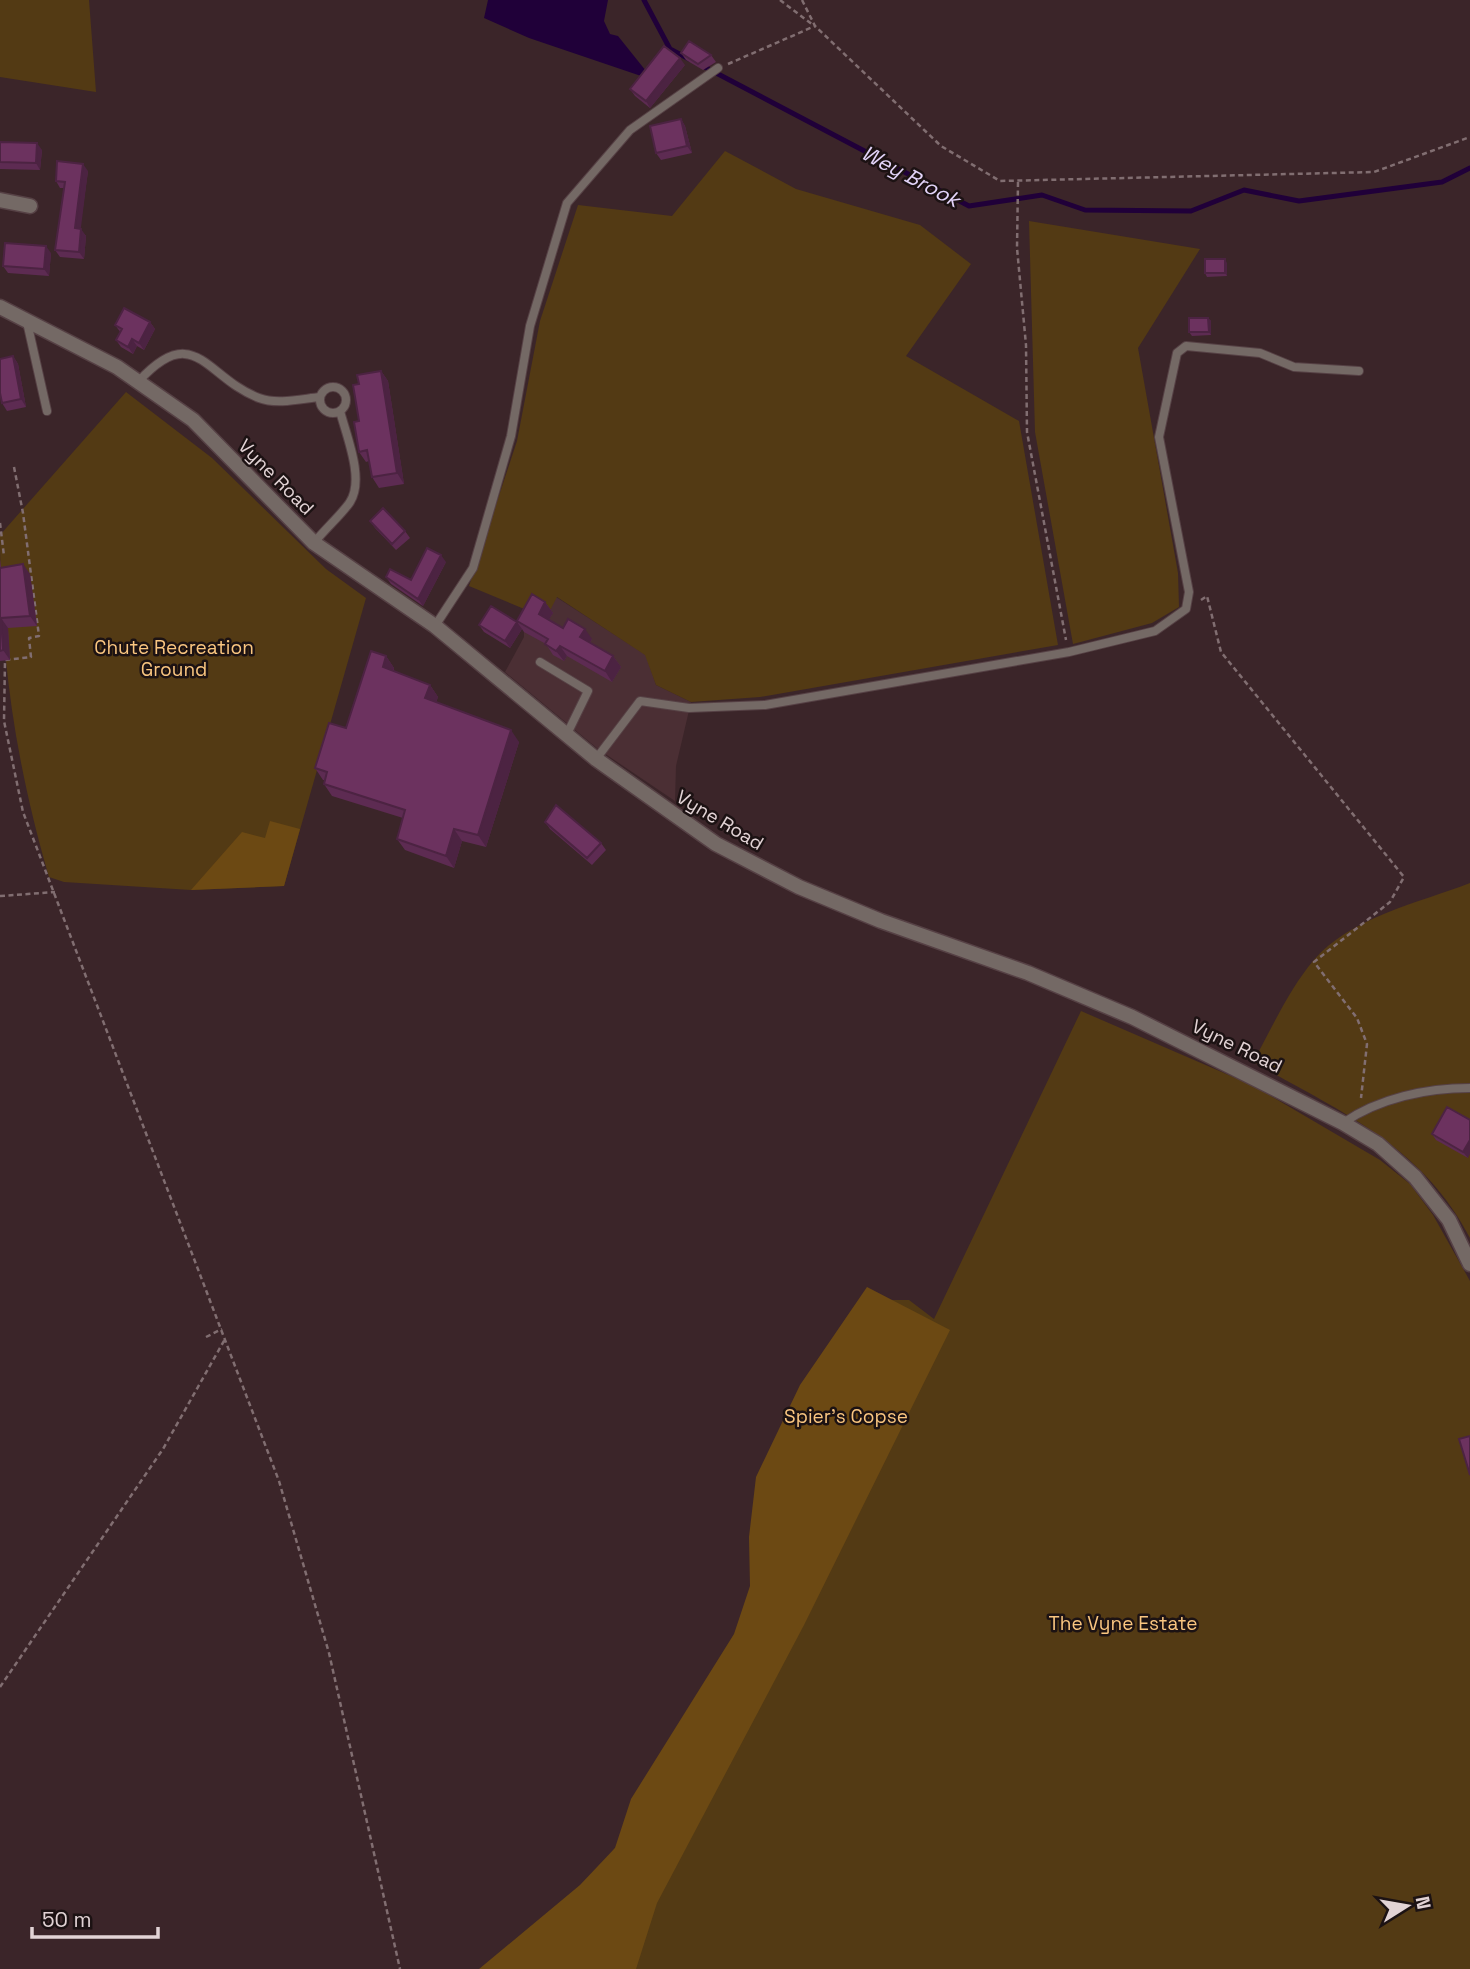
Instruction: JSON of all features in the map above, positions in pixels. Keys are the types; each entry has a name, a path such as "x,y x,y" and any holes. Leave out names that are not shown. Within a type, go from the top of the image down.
{"street":[{"path":"2,205 30,206"},
{"name":"Vyne Road","path":"0,307 139,381 193,420 314,543 435,626 596,759 716,844 775,875 881,921 1028,973 1132,1017 1343,1123 1378,1144 1415,1177 1449,1220 1470,1264"}],"lane":[{"path":"435,626 473,568 511,436 530,326 567,204 630,130 718,68"},
{"path":"27,319 47,411"},
{"path":"596,759 640,701 689,708 765,705 1069,652 1154,631 1185,609 1189,592 1159,438 1177,353 1186,346 1198,347 1260,354 1294,367 1359,371"},
{"path":"139,381 160,359 179,352 193,355 260,398 276,401 320,397"},
{"path":"314,543 349,503 355,488 354,467 340,411 346,400 341,390 328,387 320,397 321,406 327,412 340,411"},
{"path":"540,662 588,691 567,734"},
{"path":"1343,1123 1360,1112 1420,1093 1470,1088"}],"path":[{"path":"780,0 816,26 941,146 1000,181 1374,172 1470,137"},
{"path":"802,0 816,26"},
{"path":"718,68 816,26"},
{"path":"1018,182 1017,248 1026,345 1027,432 1069,652"},
{"path":"14,467 23,513 39,636 29,638 31,657 5,660 4,721 23,812 279,1481 329,1653 400,1969"},
{"path":"0,523 4,556"},
{"path":"1185,609 1207,596 1222,652 1404,877 1390,902 1314,962 1357,1018 1367,1044 1360,1112"},
{"path":"0,896 55,892"},
{"path":"206,1337 222,1329"},
{"path":"0,1687 163,1449 225,1339"}],"shaded area":[{"path":"488,0 608,0 604,21 610,34 618,36 646,71 644,77 529,38 484,18"},
{"path":"556,597 646,655 656,685 691,702 676,766 675,801 598,749 505,672 524,637 524,623"}],"green space":[{"path":"0,0 89,0 96,92 0,77"},
{"path":"725,151 796,189 920,225 971,264 906,356 1019,421 1058,645 760,697 691,702 656,685 645,655 557,597 546,618 469,586 517,441 540,321 578,205 672,216"},
{"path":"1029,221 1200,249 1138,348 1178,573 1179,607 1152,623 1073,644 1035,432"},
{"name":"Chute Recreation Ground","path":"126,392 212,458 326,569 366,598 284,886 191,890 64,882 49,877 27,791 12,708 3,623 0,535"},
{"path":"270,821 300,829 284,886 191,890 242,832 265,838"},
{"path":"1470,883 1470,1238 1428,1178 1403,1154 1347,1115 1253,1062 1296,985 1328,946 1365,922"},
{"name":"The Vyne Estate","path":"1081,1011 1254,1086 1380,1160 1410,1184 1433,1215 1470,1281 1470,1969 525,1969 675,1767 887,1300 909,1300 934,1319"},
{"name":"Spier's Copse","path":"867,1287 950,1330 804,1625 657,1903 636,1969 479,1969 580,1885 615,1848 631,1799 734,1634 750,1586 749,1537 756,1477 800,1385"}],"building":[{"path":"689,41 711,55 698,64 681,53"},
{"path":"664,46 680,58 646,101 630,89"},
{"path":"681,119 687,146 656,153 650,126"},
{"path":"0,142 37,143 36,163 0,162"},
{"path":"57,161 83,164 75,228 81,229 79,252 55,250 65,182 56,181"},
{"path":"5,243 46,246 44,269 3,266"},
{"path":"1205,259 1225,259 1225,273 1205,273"},
{"path":"124,308 150,322 139,343 132,339 128,347 116,340 122,329 115,325"},
{"path":"1189,318 1208,318 1209,332 1189,332"},
{"path":"13,356 21,399 2,403 0,359"},
{"path":"381,371 397,473 372,477 367,450 359,452 354,422 359,421 353,385 359,384 357,375"},
{"path":"383,508 405,531 392,544 370,521"},
{"path":"427,548 441,555 418,599 386,577 390,569 411,580"},
{"path":"23,564 30,616 1,618 3,650 0,651 0,568"},
{"path":"532,594 545,602 539,614 563,628 568,619 585,629 580,637 613,656 605,671 560,646 556,651 545,644 548,639 517,621"},
{"path":"491,606 517,622 505,641 479,625"},
{"path":"371,651 386,656 383,667 430,685 425,698 511,730 478,835 454,829 446,856 397,839 405,810 324,784 327,772 315,768 329,723 346,728"},
{"path":"556,805 601,843 587,858 545,822"},
{"path":"1447,1107 1470,1120 1470,1140 1463,1152 1432,1134"},
{"path":"1470,1436 1470,1475 1459,1439"}],"waterway":[{"name":"Wey Brook","path":"644,0 670,49 689,59"},
{"name":"Wey Brook","path":"701,65 969,206 1042,195 1085,210 1191,211 1244,190 1299,201 1442,182 1470,168"}]}
